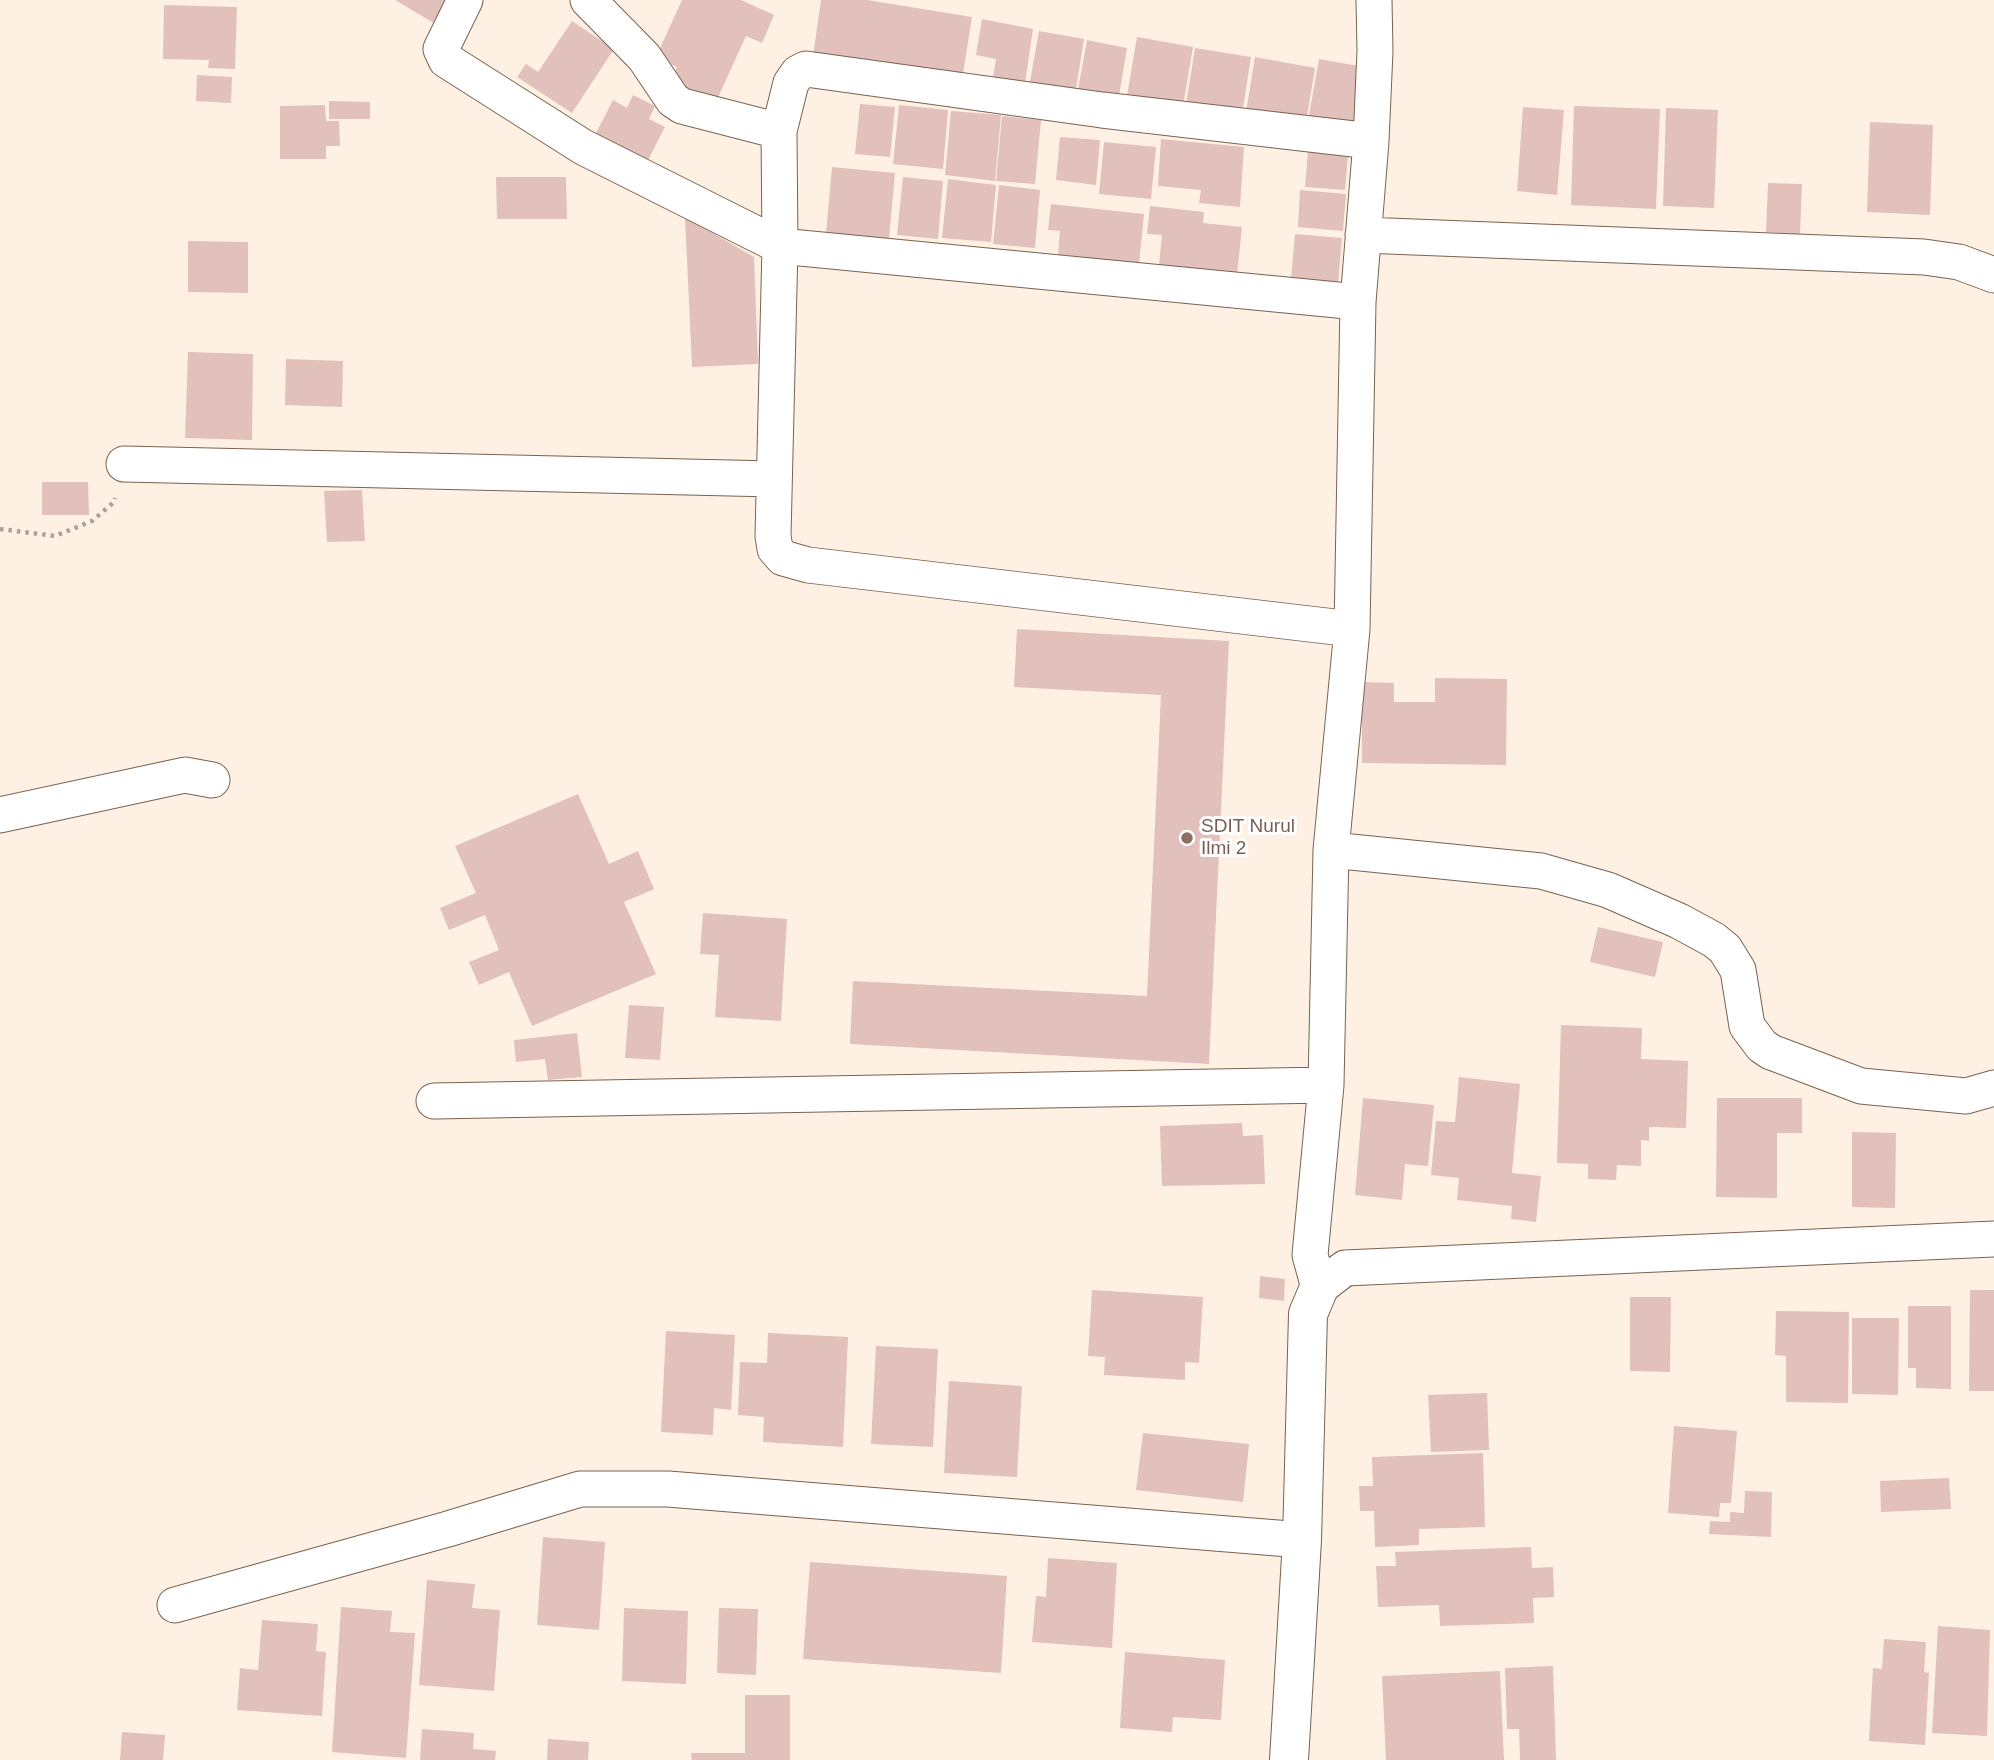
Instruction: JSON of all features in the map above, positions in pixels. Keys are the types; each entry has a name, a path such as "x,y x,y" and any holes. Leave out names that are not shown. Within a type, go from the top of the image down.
{"street":[{"path":"465,0 441,49 446,60 583,147 780,246 1358,302"},
{"path":"588,0 634,45 673,100 682,106 779,131"},
{"path":"1319,1288 1310,1255 1326,1085 1331,850 1352,629 1358,302 1371,141 1374,0"},
{"path":"1352,629 788,561 779,555 773,536 780,246 779,131 791,83 798,73 806,69 1102,110 1371,141"},
{"path":"1363,235 1924,257 1959,262 1994,275"},
{"path":"124,464 775,479"},
{"path":"0,816 186,775 212,780"},
{"path":"1331,850 1541,871 1608,890 1679,921 1725,949 1738,970 1747,1026 1762,1046 1771,1052 1861,1086 1966,1096 1994,1088"},
{"path":"434,1101 1326,1085"},
{"path":"1289,1760 1302,1540 1308,1314 1319,1288 1345,1268 1994,1239"},
{"path":"175,1605 448,1529 580,1489 668,1489 1302,1540"}],"path":[{"path":"0,528 55,536 92,522 114,502 124,464"}],"building":[{"path":"395,0 452,0 437,25"},
{"path":"682,0 741,0 774,15 762,43 746,36 715,104 670,83 677,67 656,57"},
{"path":"821,0 867,0 972,17 962,80 813,56"},
{"path":"164,5 237,7 235,69 208,68 209,60 163,59"},
{"path":"982,19 1033,29 1025,83 993,77 996,59 976,55"},
{"path":"572,21 614,49 572,113 517,77 526,64 538,72"},
{"path":"1039,31 1084,39 1075,95 1029,87"},
{"path":"1137,37 1193,47 1182,112 1126,102"},
{"path":"1087,40 1127,48 1118,102 1077,95"},
{"path":"1195,48 1251,57 1241,121 1185,111"},
{"path":"1255,57 1315,68 1305,128 1245,118"},
{"path":"1319,59 1364,67 1353,134 1307,126"},
{"path":"197,75 232,77 231,103 196,101"},
{"path":"633,95 655,106 649,119 665,127 648,160 596,133 613,100 627,108"},
{"path":"329,101 370,102 370,119 329,119"},
{"path":"860,104 895,107 890,157 855,154"},
{"path":"325,105 326,121 339,121 340,146 326,146 326,159 280,159 280,106"},
{"path":"899,105 948,110 943,169 893,164"},
{"path":"1574,106 1660,109 1656,209 1571,205"},
{"path":"1523,107 1564,110 1557,195 1517,191"},
{"path":"1666,108 1718,110 1714,208 1663,206"},
{"path":"951,111 1001,115 995,181 945,175"},
{"path":"1002,116 1041,120 1035,184 996,181"},
{"path":"1870,122 1933,125 1930,215 1867,212"},
{"path":"1060,137 1100,140 1096,185 1056,180"},
{"path":"1161,139 1244,147 1240,207 1199,203 1201,190 1158,186"},
{"path":"1104,142 1156,147 1151,199 1099,194"},
{"path":"1308,151 1348,155 1345,190 1305,187"},
{"path":"832,167 895,173 889,239 826,233"},
{"path":"496,177 566,177 567,219 497,219"},
{"path":"903,177 943,181 938,239 897,235"},
{"path":"948,179 996,185 991,242 942,238"},
{"path":"1768,183 1802,184 1800,234 1766,232"},
{"path":"999,185 1040,190 1035,248 993,244"},
{"path":"1300,190 1346,194 1343,231 1298,227"},
{"path":"1051,204 1144,214 1139,264 1058,255 1060,231 1048,230"},
{"path":"1150,206 1204,212 1203,223 1242,227 1237,274 1159,265 1162,235 1147,234"},
{"path":"685,217 754,257 758,364 692,367"},
{"path":"1295,234 1342,238 1338,283 1291,279"},
{"path":"188,241 248,242 248,293 188,292"},
{"path":"188,352 253,354 252,440 185,438"},
{"path":"286,359 343,361 342,407 285,405"},
{"path":"42,482 88,482 89,515 42,515"},
{"path":"362,490 365,541 327,542 324,491"},
{"name":"SDIT Nurul Ilmi 2","path":"1017,629 1229,641 1209,1064 850,1044 853,981 1147,996 1161,695 1014,687"},
{"path":"1435,678 1507,679 1506,765 1362,763 1362,682 1394,683 1394,702 1435,702"},
{"path":"578,794 609,864 638,851 654,889 624,902 656,974 532,1026 509,972 479,985 469,962 499,950 485,915 449,930 440,908 476,893 455,846"},
{"path":"703,913 787,919 781,1021 715,1017 719,955 700,954"},
{"path":"1598,927 1663,942 1655,977 1590,962"},
{"path":"629,1005 664,1007 660,1060 625,1058"},
{"path":"1561,1025 1642,1028 1641,1059 1688,1061 1686,1128 1649,1127 1649,1141 1641,1140 1641,1166 1617,1165 1616,1180 1588,1179 1588,1164 1557,1163"},
{"path":"577,1033 582,1077 548,1080 545,1059 516,1062 514,1040"},
{"path":"1459,1077 1520,1084 1512,1173 1541,1176 1536,1222 1511,1219 1512,1206 1457,1200 1459,1178 1431,1175 1436,1121 1455,1122"},
{"path":"1363,1098 1434,1105 1428,1166 1405,1164 1402,1200 1355,1195"},
{"path":"1717,1098 1802,1098 1802,1133 1777,1133 1777,1198 1716,1197"},
{"path":"1242,1123 1243,1136 1263,1135 1265,1184 1162,1186 1160,1126"},
{"path":"1852,1132 1896,1133 1895,1208 1852,1207"},
{"path":"1260,1276 1285,1279 1284,1301 1259,1298"},
{"path":"1092,1290 1203,1297 1199,1363 1185,1362 1185,1380 1104,1375 1105,1357 1088,1356"},
{"path":"1970,1290 1994,1290 1994,1391 1969,1391"},
{"path":"1630,1297 1671,1297 1670,1372 1630,1371"},
{"path":"1908,1306 1951,1306 1951,1389 1916,1388 1916,1368 1908,1368"},
{"path":"1776,1311 1849,1312 1848,1403 1786,1402 1786,1356 1775,1355"},
{"path":"1852,1318 1899,1318 1898,1395 1852,1394"},
{"path":"666,1331 735,1335 731,1410 714,1408 713,1435 661,1432"},
{"path":"768,1333 848,1337 843,1447 763,1442 764,1417 738,1415 740,1362 767,1363"},
{"path":"876,1346 938,1349 933,1447 871,1444"},
{"path":"949,1381 1022,1386 1017,1477 944,1473"},
{"path":"1487,1393 1489,1450 1431,1452 1428,1395"},
{"path":"1674,1426 1737,1431 1731,1503 1720,1503 1719,1517 1668,1513"},
{"path":"1143,1433 1249,1444 1243,1502 1136,1490"},
{"path":"1483,1453 1485,1527 1419,1529 1419,1545 1375,1547 1374,1511 1360,1511 1359,1486 1373,1486 1372,1457"},
{"path":"1949,1478 1951,1509 1881,1512 1880,1481"},
{"path":"1745,1491 1772,1492 1771,1537 1709,1534 1710,1521 1730,1522 1730,1512 1744,1513"},
{"path":"543,1537 605,1542 599,1630 537,1625"},
{"path":"1531,1547 1532,1568 1553,1567 1554,1597 1533,1598 1534,1623 1440,1626 1439,1605 1378,1607 1376,1566 1396,1566 1395,1552"},
{"path":"1048,1558 1117,1563 1112,1648 1032,1642 1036,1596 1046,1597"},
{"path":"810,1562 1007,1576 1001,1673 803,1659"},
{"path":"427,1580 475,1584 472,1608 500,1610 494,1691 419,1685"},
{"path":"341,1607 392,1611 390,1632 415,1633 406,1758 332,1752"},
{"path":"624,1608 688,1611 686,1684 622,1681"},
{"path":"719,1608 758,1609 756,1675 717,1673"},
{"path":"262,1620 318,1624 316,1651 326,1652 322,1716 237,1710 240,1668 258,1670"},
{"path":"1938,1626 1990,1630 1987,1736 1932,1733"},
{"path":"1884,1639 1926,1642 1924,1672 1929,1673 1925,1745 1869,1741 1873,1668 1882,1669"},
{"path":"1125,1652 1225,1660 1221,1720 1173,1717 1172,1732 1120,1728"},
{"path":"1553,1666 1556,1760 1520,1760 1519,1729 1507,1729 1505,1668"},
{"path":"1500,1671 1504,1760 1386,1760 1382,1676"},
{"path":"745,1695 790,1695 790,1760 692,1760 691,1753 745,1753"},
{"path":"422,1729 474,1733 473,1749 496,1751 495,1760 420,1760"},
{"path":"122,1732 165,1735 163,1760 120,1760"},
{"path":"548,1739 589,1742 588,1760 547,1760"}],"place":[{"name":"SDIT Nurul Ilmi 2","path":"1187,838"}]}
